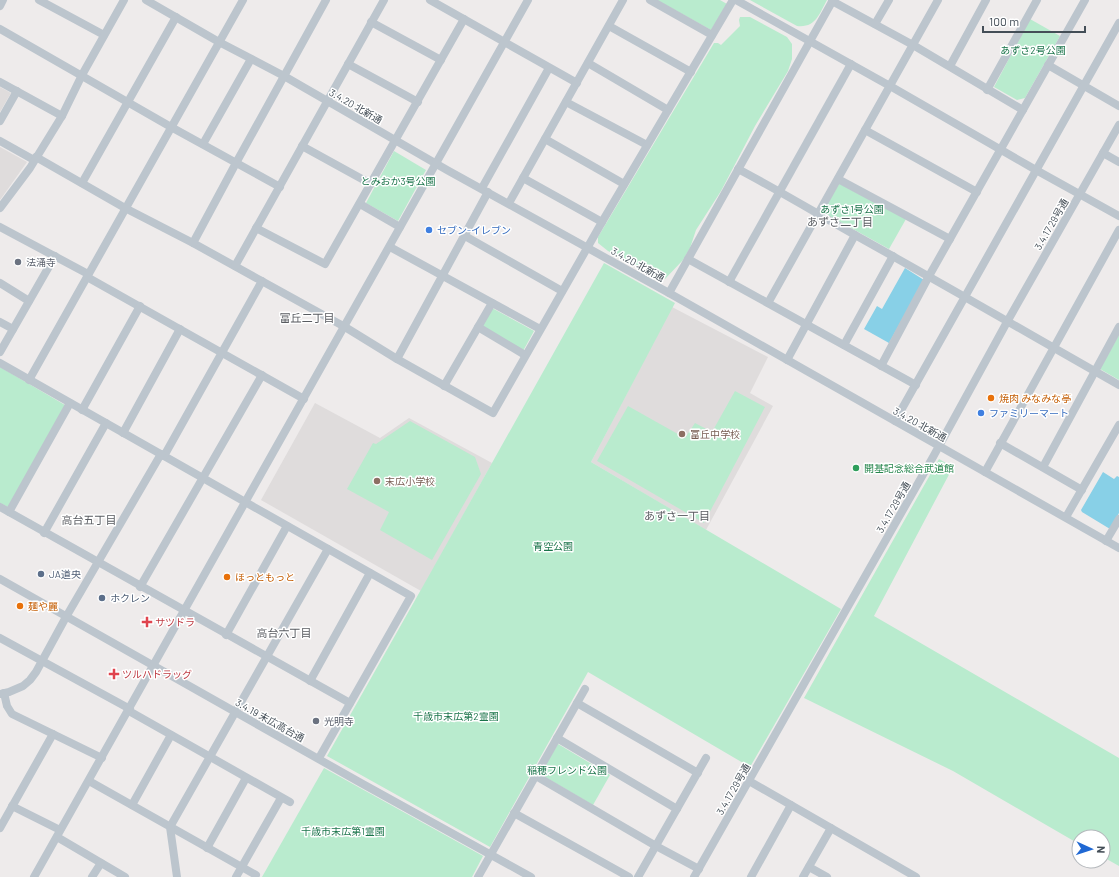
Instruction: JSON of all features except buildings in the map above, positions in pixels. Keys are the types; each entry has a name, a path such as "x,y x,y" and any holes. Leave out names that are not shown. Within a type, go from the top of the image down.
{"street":[{"path":"0,6 3,0"},
{"path":"39,0 104,35"},
{"path":"0,208 35,159 62,116 82,75 124,0"},
{"name":"3.4.20 北新通","path":"146,0 940,445 1119,548"},
{"path":"29,380 243,0"},
{"path":"193,243 326,0"},
{"path":"235,266 384,0"},
{"path":"430,0 577,83"},
{"path":"34,877 528,0"},
{"path":"509,203 623,0"},
{"path":"650,0 712,35"},
{"path":"0,141 82,183 235,266 345,327 397,359 493,413 624,184 734,0 851,64 1000,150 1119,216"},
{"path":"669,293 833,0 950,66 1023,110"},
{"path":"875,24 889,0"},
{"path":"768,303 938,0"},
{"path":"950,66 986,0"},
{"path":"988,90 1037,0"},
{"path":"881,366 929,276 1085,0"},
{"path":"82,183 176,17"},
{"path":"256,228 325,264 464,19"},
{"path":"371,22 440,60"},
{"path":"895,421 1119,23"},
{"path":"609,26 691,72"},
{"path":"0,29 171,127 280,187"},
{"path":"203,144 251,59"},
{"path":"348,64 418,102"},
{"path":"588,64 668,110"},
{"path":"729,282 851,64"},
{"path":"1048,65 1119,106"},
{"path":"397,359 464,236 485,190 549,68"},
{"path":"0,82 62,116"},
{"path":"0,121 17,91"},
{"path":"566,102 647,145"},
{"name":"3.4.17 29号通","path":"694,877 940,445 1007,322 1119,125"},
{"path":"865,130 977,192"},
{"path":"545,139 624,184"},
{"path":"302,146 371,184"},
{"path":"1103,153 1119,162"},
{"path":"738,169 780,191 929,276 964,298 1119,384"},
{"path":"523,178 602,222"},
{"path":"838,179 950,240"},
{"path":"360,204 400,227"},
{"path":"0,227 55,256 87,276 304,399"},
{"path":"985,472 1119,230"},
{"path":"787,360 855,235"},
{"path":"464,236 562,291"},
{"path":"390,246 540,329"},
{"path":"0,352 55,256"},
{"path":"844,345 893,256"},
{"path":"688,259 916,385"},
{"path":"102,758 12,714 2,693 9,692 23,686 30,680 262,281"},
{"path":"0,284 29,301"},
{"path":"444,386 492,303"},
{"path":"82,410 140,306"},
{"path":"0,322 13,329"},
{"path":"478,327 526,355"},
{"path":"1043,467 1119,327"},
{"path":"123,433 180,329"},
{"path":"0,363 411,596 318,758"},
{"path":"140,587 262,375"},
{"path":"9,512 70,403"},
{"path":"44,533 106,423"},
{"path":"1066,518 1119,425"},
{"path":"1000,443 1082,490"},
{"path":"0,507 350,704"},
{"path":"1106,541 1119,519"},
{"path":"226,635 287,526"},
{"path":"178,877 170,827 328,549"},
{"path":"310,682 370,573"},
{"name":"3.4.19 末広高台通","path":"0,579 531,877"},
{"path":"0,638 42,660 290,802"},
{"path":"478,877 585,689"},
{"path":"577,703 698,773"},
{"path":"1,824 53,734"},
{"path":"132,805 171,735"},
{"path":"557,738 677,809"},
{"path":"638,877 706,758"},
{"path":"536,776 656,846 699,869"},
{"path":"207,848 246,778"},
{"path":"89,781 256,875"},
{"path":"749,781 916,877"},
{"path":"236,877 281,798"},
{"path":"751,877 791,805"},
{"path":"12,806 59,834 100,863 125,877"},
{"path":"514,813 629,877"},
{"path":"803,877 831,828"},
{"path":"92,877 100,863"},
{"path":"809,867 827,877"}],"shaded area":[{"path":"0,87 11,93 0,112"},
{"path":"0,147 27,162 0,200"},
{"name":"富丘中学校","path":"672,307 768,357 750,393 773,406 706,530 591,462"},
{"name":"末広小学校","path":"315,403 380,438 409,418 492,463 421,591 261,500"}],"green space":[{"path":"657,0 720,0 727,4 711,30"},
{"path":"750,0 827,0 819,15 813,22 809,25 797,26"},
{"path":"740,17 750,17 787,37 792,44 792,59 788,71 755,126 721,191 696,230 690,248 683,260 665,279 655,278 640,267 608,251 598,243 598,237 714,43 721,45 740,26"},
{"name":"あずさ2号公園","path":"1030,19 1060,36 1025,98 1017,100 994,87"},
{"name":"とみおか3号公園","path":"394,151 426,170 398,221 366,203"},
{"name":"あずさ1号公園","path":"839,184 906,219 889,249 824,213 823,211"},
{"name":"青空公園","path":"604,263 675,303 591,462 841,609 750,767 588,672 490,847 327,756"},
{"path":"492,308 534,331 523,351 481,327"},
{"path":"1119,335 1119,380 1100,369"},
{"path":"0,367 65,405 8,507 0,503"},
{"path":"735,391 765,407 704,523 597,461 628,406 685,438 695,423 712,432"},
{"path":"410,421 475,457 481,474 432,560 380,530 389,512 347,489 373,443 376,444"},
{"path":"939,459 953,467 874,616 1119,758 1119,866 1111,862 1111,829 1071,829 1071,839 953,771 804,698"},
{"name":"稲穂フレンド公園","path":"558,744 610,775 593,805 540,774"},
{"name":"千歳市末広第1霊園","path":"324,768 483,856 472,877 262,877"}],"water":[{"path":"905,268 924,280 889,343 864,329 877,306 882,309"},
{"path":"1103,472 1114,479 1117,476 1119,477 1119,513 1110,529 1081,510"}],"place":[{"name":"セブン-イレブン","path":"429,230"},
{"name":"法涌寺","path":"18,262"},
{"name":"焼肉 みなみな亭","path":"991,398"},
{"name":"ファミリーマート","path":"981,413"},
{"name":"富丘中学校","path":"682,434"},
{"name":"開基記念総合武道館","path":"856,468"},
{"name":"末広小学校","path":"377,481"},
{"name":"JA道央","path":"41,574"},
{"name":"ほっともっと","path":"227,577"},
{"name":"ホクレン","path":"102,598"},
{"name":"麺や麗","path":"20,606"},
{"name":"サツドラ","path":"147,622"},
{"name":"ツルハドラッグ","path":"114,674"},
{"name":"光明寺","path":"316,721"}],"district":[{"name":"あずさ二丁目","path":"840,222"},
{"name":"富丘二丁目","path":"307,318"},
{"name":"あずさ一丁目","path":"677,516"},
{"name":"高台五丁目","path":"89,520"},
{"name":"高台六丁目","path":"284,633"}],"park label":[{"name":"千歳市末広第2霊園","path":"456,716"}]}
